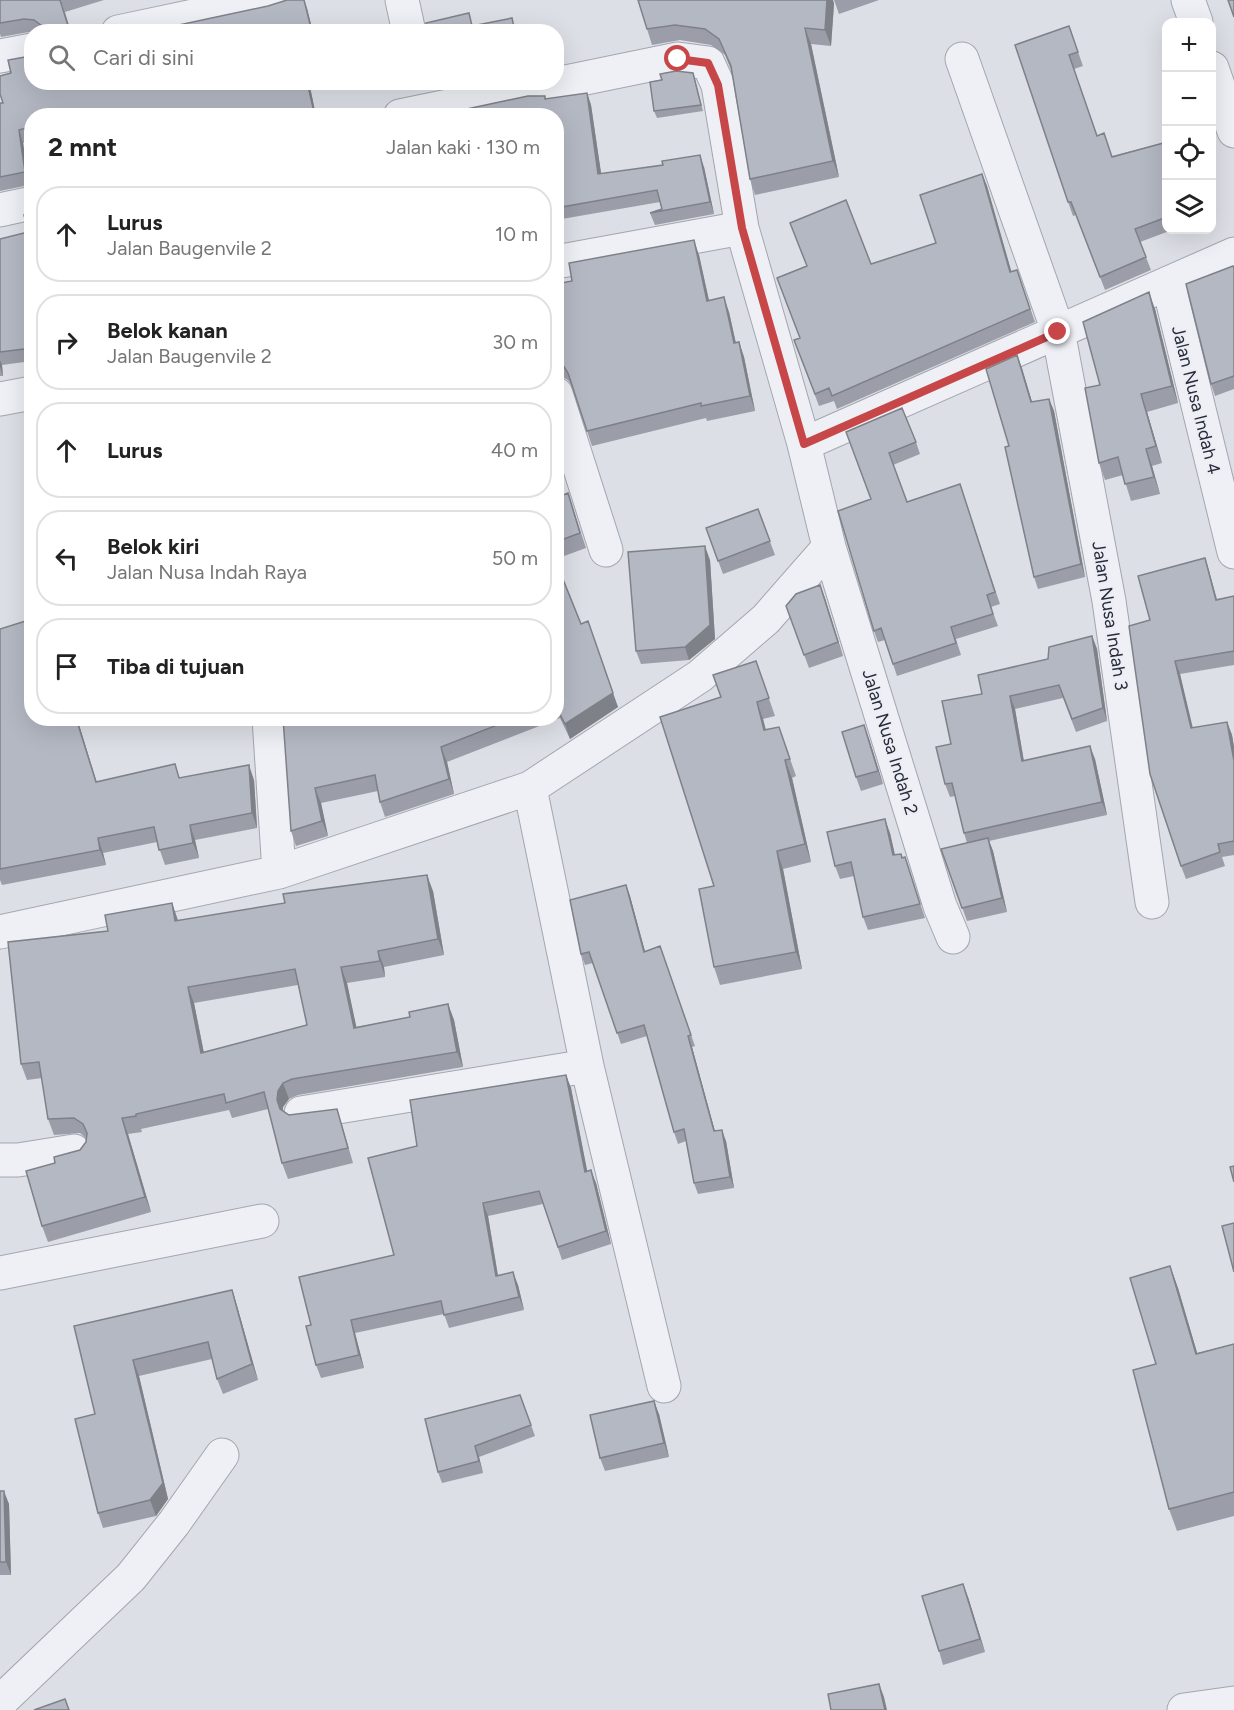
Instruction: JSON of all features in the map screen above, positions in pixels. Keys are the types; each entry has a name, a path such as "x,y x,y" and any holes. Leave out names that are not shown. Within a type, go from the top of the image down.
{"street":[{"path":"156,24 269,0"},
{"path":"402,0 407,24"},
{"path":"1188,0 1195,18"},
{"path":"0,56 24,52"},
{"name":"Jalan Nusa Indah 2","path":"564,80 678,59 708,63 718,85 742,228 804,444 829,547 940,906 953,937"},
{"name":"Jalan Nusa Indah 3","path":"962,59 1058,332 1109,601 1152,902"},
{"path":"1213,72 1234,131"},
{"name":"Jalan Nusa Indah 2","path":"419,106 507,90"},
{"path":"0,210 24,205"},
{"path":"564,261 742,228"},
{"path":"804,444 1234,254"},
{"name":"Jalan Nusa Indah 4","path":"1168,283 1234,552"},
{"path":"564,419 606,550"},
{"path":"0,932 279,872 530,788 700,676 766,619 829,547"},
{"path":"270,726 279,872"},
{"path":"530,788 587,1066 664,1386"},
{"path":"301,1113 587,1066"},
{"path":"0,1160 18,1160 74,1151"},
{"path":"0,1273 262,1221"},
{"path":"0,1702 131,1577 174,1523 222,1455"},
{"path":"1184,1710 1234,1703"}],"building":[{"path":"0,0 60,0 68,24 39,24 34,20 24,19 0,23"},
{"path":"287,0 304,0 310,24 184,24"},
{"path":"638,0 827,0 825,30 805,28 833,161 750,179 731,66 719,39 705,29 675,25 647,29"},
{"path":"1228,0 1234,0 1234,17"},
{"path":"469,13 472,24 426,24"},
{"path":"512,18 513,24 482,24"},
{"path":"1069,26 1078,52 1069,55 1097,136 1104,133 1112,157 1162,143 1162,219 1135,229 1146,257 1100,277 1071,202 1068,202 1015,45"},
{"path":"24,57 24,90 309,90 313,108 24,108 24,128 19,130 24,172 0,177 0,103 3,103 0,94 0,76 11,73 8,60"},
{"path":"676,71 693,73 701,105 654,111 650,82 662,80 660,74"},
{"path":"587,93 598,174 663,165 662,161 700,155 710,202 650,213 662,209 657,190 564,207 564,108 472,108 528,96 545,96 545,99"},
{"path":"982,174 1010,272 1017,270 1030,309 832,396 829,388 815,394 794,340 800,338 777,278 807,266 790,223 846,200 871,264 936,243 920,195"},
{"path":"24,233 24,349 0,352 0,239"},
{"path":"694,240 707,301 724,297 734,343 739,342 750,396 701,406 701,403 587,431 564,367 564,282 572,281 569,263"},
{"path":"1233,266 1234,376 1211,384 1186,284"},
{"path":"1149,292 1172,386 1141,394 1156,446 1146,449 1154,477 1125,484 1118,457 1099,463 1085,388 1100,385 1083,322"},
{"path":"1017,355 1031,402 1049,399 1081,564 1034,577 1005,447 1009,446 986,369"},
{"path":"902,408 916,442 889,453 907,502 960,484 995,592 987,595 993,614 951,627 956,643 893,664 881,628 874,631 838,511 871,499 846,432"},
{"path":"568,493 580,533 564,539 564,495"},
{"path":"758,509 770,541 718,561 706,528"},
{"path":"705,546 710,625 685,647 636,651 628,552"},
{"path":"1205,558 1216,600 1234,596 1234,651 1175,661 1191,728 1227,722 1234,761 1234,841 1218,844 1220,852 1181,866 1150,774 1129,626 1150,620 1138,576"},
{"path":"564,582 581,624 588,621 613,693 565,724"},
{"path":"820,585 838,642 804,655 786,606 796,594"},
{"path":"24,622 24,726 78,726 96,782 175,764 179,778 249,765 252,813 190,825 193,843 159,850 154,827 98,838 100,850 0,869 0,629"},
{"path":"1092,636 1103,708 1072,719 1059,685 1010,696 1022,761 1090,746 1102,802 964,833 952,783 945,784 936,747 951,744 942,701 982,694 978,675 1048,659 1049,647"},
{"path":"756,661 769,698 757,702 764,730 779,727 790,759 785,760 805,844 777,851 796,952 714,967 699,889 714,886 660,717 721,697 713,675"},
{"path":"864,725 878,771 856,777 842,732"},
{"path":"284,726 495,726 441,747 449,779 380,802 375,775 315,788 322,821 291,831"},
{"path":"885,819 893,855 901,854 902,858 905,857 920,904 863,917 851,862 835,866 827,832"},
{"path":"988,838 1002,898 962,908 941,849"},
{"path":"427,875 438,939 378,951 380,961 341,967 354,1028 410,1017 409,1012 448,1004 457,1052 292,1079 283,1083 278,1091 277,1100 280,1109 289,1115 337,1109 348,1148 282,1163 264,1092 226,1103 224,1094 122,1118 145,1197 42,1226 26,1171 55,1163 54,1157 80,1150 86,1142 87,1133 83,1124 74,1118 48,1119 39,1062 21,1064 8,942 108,931 105,915 172,903 175,921 285,903 283,894","holes":["295,969 307,1025 201,1053 188,987"]},
{"path":"626,885 644,952 660,946 691,1035 688,1036 714,1131 722,1130 730,1177 694,1183 684,1129 674,1132 644,1025 617,1033 589,952 581,954 570,900"},
{"path":"566,1075 585,1172 591,1170 606,1231 558,1247 539,1191 483,1203 496,1276 513,1272 519,1297 444,1315 441,1301 351,1320 359,1355 316,1365 306,1326 311,1325 299,1277 394,1255 368,1158 417,1146 410,1100"},
{"path":"1234,1166 1234,1182 1230,1167"},
{"path":"1234,1223 1234,1272 1222,1226"},
{"path":"1170,1266 1196,1354 1234,1344 1234,1492 1169,1509 1133,1370 1156,1364 1130,1278"},
{"path":"232,1290 252,1364 217,1379 208,1342 133,1360 163,1483 150,1500 98,1513 75,1419 95,1414 74,1326"},
{"path":"520,1395 531,1425 475,1446 479,1461 438,1472 425,1419"},
{"path":"654,1401 664,1443 600,1458 590,1415"},
{"path":"0,1491 4,1491 6,1562 0,1562"},
{"path":"963,1584 980,1639 939,1651 922,1596"},
{"path":"879,1684 885,1710 831,1710 828,1694"},
{"path":"65,1699 69,1710 34,1710"}],"route":[{"path":"678,59 694,59 708,63 718,85 742,228 804,444 1058,332"}]}
